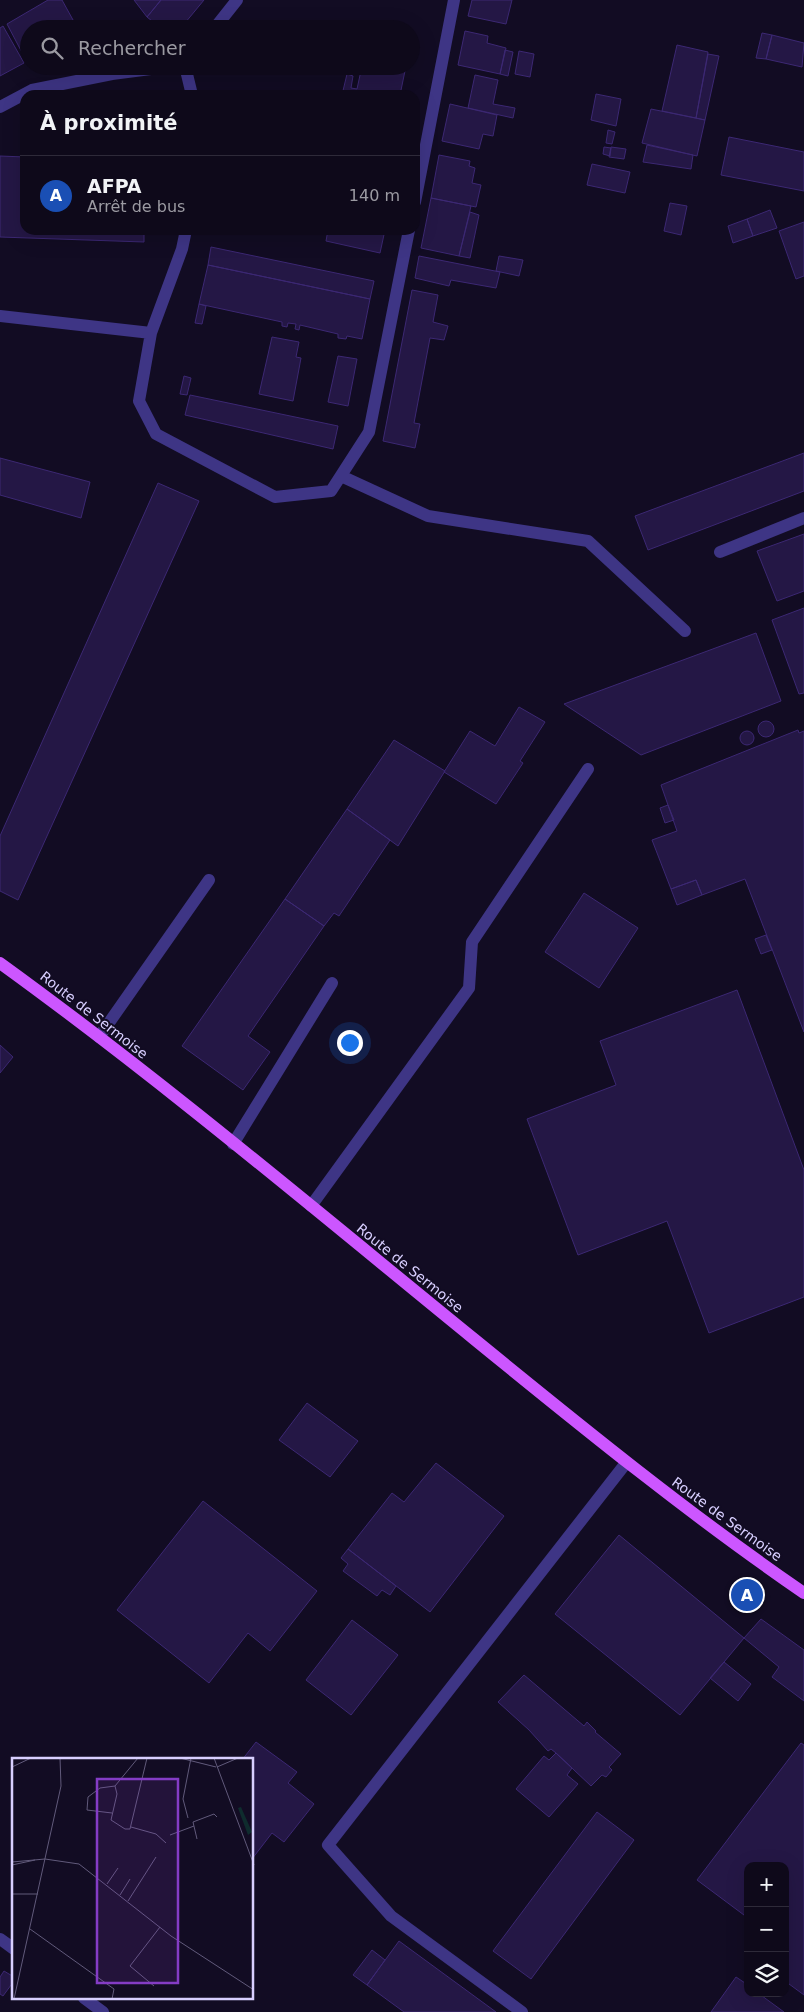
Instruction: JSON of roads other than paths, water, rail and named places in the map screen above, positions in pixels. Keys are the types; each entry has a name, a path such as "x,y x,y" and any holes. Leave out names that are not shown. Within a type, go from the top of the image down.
{"main road":[{"name":"Route de Sermoise","path":"0,963 99,1037 311,1206 626,1463 732,1544 804,1592"}],"street":[{"path":"221,20 237,0"},
{"path":"420,176 454,0"},
{"path":"32,90 107,75"},
{"path":"187,75 191,90"},
{"path":"0,107 20,96"},
{"path":"185,235 182,249 150,333 139,400 156,434 275,497 331,491 369,432 408,235"},
{"path":"0,316 150,333"},
{"path":"341,476 428,516 588,541 685,631"},
{"path":"720,552 804,518"},
{"path":"311,1206 469,988 472,942 588,769"},
{"path":"99,1037 209,880"},
{"path":"233,1144 332,983"},
{"path":"522,2012 391,1916 328,1845 626,1463"},
{"path":"0,1939 12,1948"},
{"path":"87,2000 103,2012"}],"place":[{"name":"AFPA","path":"747,1595"}]}
